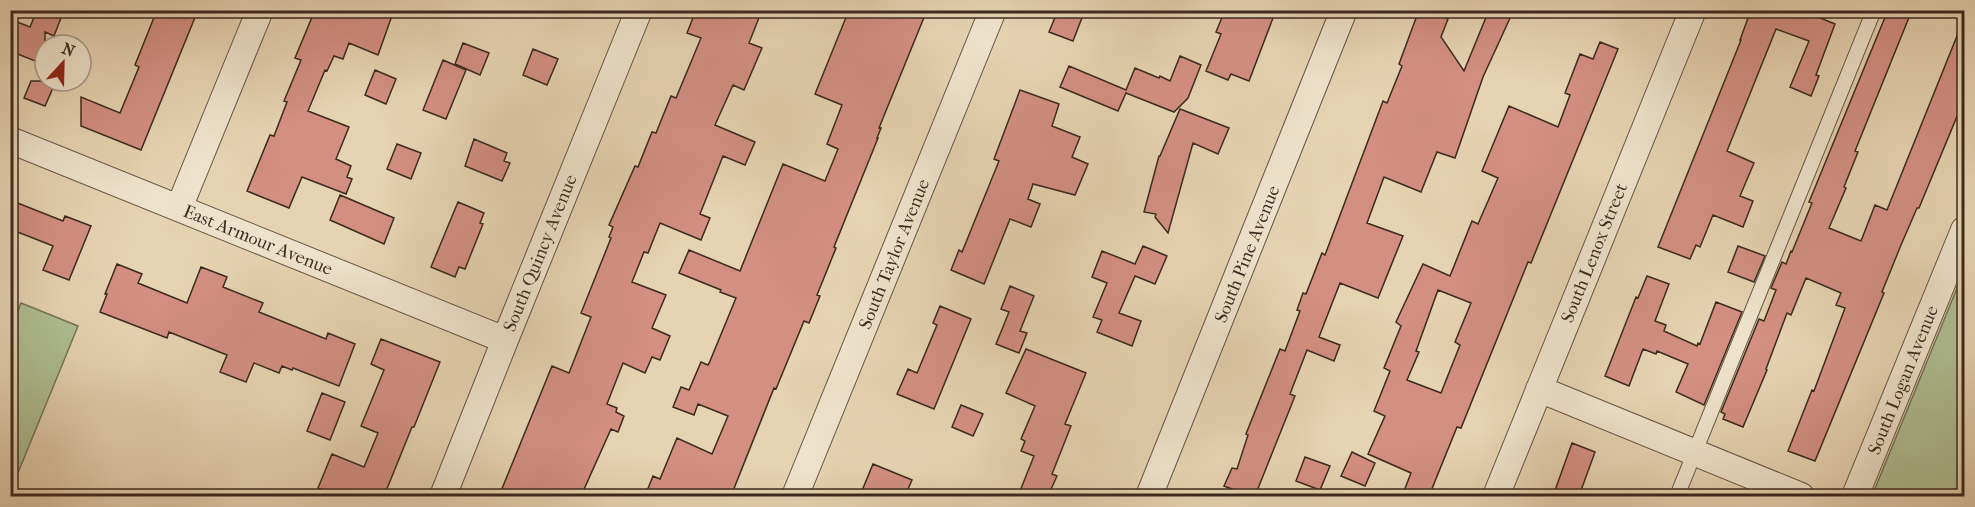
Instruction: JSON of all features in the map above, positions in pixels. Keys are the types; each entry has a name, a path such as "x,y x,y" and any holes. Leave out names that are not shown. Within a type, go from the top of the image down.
{"street":[{"path":"179,208 260,10"},
{"name":"South Quincy Avenue","path":"443,496 639,10"},
{"name":"South Taylor Avenue","path":"795,496 993,10"},
{"name":"South Pine Avenue","path":"1149,496 1344,10"},
{"name":"South Lenox Street","path":"1496,496 1693,10"},
{"name":"East Armour Avenue","path":"10,140 505,340"},
{"name":"South Logan Avenue","path":"1855,496 1965,230"},
{"path":"1539,389 1801,496"}],"lane":[{"path":"1677,496 1874,10"}],"green space":[{"path":"1964,271 1964,496 1872,496"},
{"path":"21,303 78,326 11,490 11,329"}],"building":[{"path":"37,10 64,10 55,33 33,33 33,60 10,51 10,19 30,27"},
{"path":"157,10 198,10 141,150 81,126 81,97 120,113 139,67 135,65"},
{"path":"315,10 394,10 378,55 349,43 343,59 334,56 327,71 325,70 308,111 349,127 336,159 351,166 347,177 352,179 346,194 302,177 289,208 247,191 270,135 274,136 287,102 284,101 301,60 295,58"},
{"path":"696,10 762,10 749,43 762,48 744,90 733,85 715,125 755,142 745,165 723,156 700,214 710,218 701,240 660,223 648,253 644,252 632,282 666,295 652,328 670,336 660,360 652,357 645,373 623,363 607,404 617,408 616,412 624,416 618,432 611,429 581,496 499,496 552,366 569,373 591,317 581,313 611,238 609,237 613,227 609,225 635,166 638,167 652,132 656,133 671,96 676,98 701,38 687,33"},
{"path":"849,10 927,10 834,247 836,248 817,295 820,296 809,323 804,321 776,389 774,388 731,496 645,496 653,476 660,479 677,438 712,454 728,416 698,404 694,415 673,407 681,387 689,390 701,362 708,365 736,298 679,273 689,250 740,271 783,164 825,181 838,149 827,144 842,105 815,94"},
{"path":"1058,10 1085,10 1073,41 1049,32"},
{"path":"1225,10 1276,10 1249,81 1231,74 1228,80 1206,71 1221,34 1216,32"},
{"path":"1419,10 1426,10 1448,19 1441,37 1464,71 1489,10 1511,16 1483,77 1455,158 1437,152 1421,192 1384,177 1367,223 1403,236 1378,298 1340,283 1319,337 1340,345 1334,361 1307,350 1290,394 1295,396 1255,496 1224,486 1232,468 1237,469 1248,435 1246,434 1280,349 1285,351 1300,311 1297,310 1303,293 1306,294 1322,253 1325,255 1383,101 1387,103 1402,66 1399,64"},
{"path":"1733,10 1801,10 1835,24 1816,75 1819,76 1811,96 1790,87 1809,41 1776,29 1727,151 1754,163 1740,196 1753,201 1743,227 1713,215 1700,247 1696,245 1690,259 1658,247 1748,18"},
{"path":"1888,10 1912,10 1855,151 1858,152 1844,187 1846,188 1829,228 1861,241 1875,205 1887,210 1963,21 1965,97 1919,208 1901,245 1882,292 1884,293 1815,461 1788,451 1812,390 1814,391 1845,308 1836,305 1841,293 1806,278 1791,315 1787,313 1767,370 1743,427 1723,419 1725,414 1721,412 1759,319 1764,321 1776,290 1771,288 1782,262 1786,264 1792,252 1812,203 1809,202"},
{"path":"1600,42 1618,49 1531,263 1528,262 1461,428 1457,427 1429,496 1402,496 1411,473 1368,454 1385,416 1374,411 1390,371 1384,368 1401,326 1396,322 1423,264 1450,276 1472,221 1478,224 1498,178 1482,171 1509,106 1558,127 1570,95 1565,93 1580,54 1593,59","holes":["1438,290 1471,303 1455,342 1460,345 1441,393 1407,380 1419,352 1416,351"]},
{"path":"463,43 489,53 480,75 455,64"},
{"path":"533,49 558,59 547,85 523,75"},
{"path":"1180,56 1201,65 1188,98 1174,112 1126,93 1118,111 1060,87 1069,66 1126,90 1135,68 1170,81"},
{"path":"443,60 466,70 446,119 423,110"},
{"path":"375,70 396,79 386,104 365,95"},
{"path":"31,81 33,81 33,93 51,93 45,106 24,98"},
{"path":"1020,90 1059,104 1052,126 1080,137 1072,157 1088,164 1075,195 1033,184 1028,199 1040,204 1031,227 1010,219 984,284 951,270 959,250 962,252 999,161 994,159"},
{"path":"1180,109 1229,128 1218,154 1193,143 1168,233 1155,217 1156,214 1144,212 1159,156"},
{"path":"474,139 507,153 504,161 510,163 502,181 465,166"},
{"path":"397,144 421,153 411,179 387,169"},
{"path":"340,195 394,218 384,244 330,220"},
{"path":"10,200 63,221 65,216 91,226 69,280 43,270 53,246 10,229"},
{"path":"458,202 484,213 480,223 483,224 465,269 459,267 455,277 431,267"},
{"path":"1143,246 1167,256 1155,284 1135,276 1119,313 1141,321 1132,346 1097,332 1102,320 1093,317 1107,283 1092,277 1102,251 1135,264"},
{"path":"1738,246 1765,256 1754,282 1728,272"},
{"path":"117,264 142,274 138,283 187,303 201,267 227,277 223,287 263,303 259,312 326,339 328,333 355,344 339,386 293,368 292,370 282,366 279,373 254,363 246,382 220,372 227,355 169,332 167,338 100,312"},
{"path":"1647,276 1669,284 1655,321 1666,325 1664,331 1697,346 1698,343 1700,344 1716,302 1742,312 1704,405 1676,392 1688,364 1657,351 1656,354 1643,349 1629,386 1605,376 1636,297 1638,298"},
{"path":"1010,286 1034,296 1020,331 1027,333 1019,353 996,344 1009,312 1001,309"},
{"path":"940,306 971,319 934,409 897,394 908,369 917,373 937,325 933,323"},
{"path":"381,339 440,362 384,496 338,496 318,488 332,454 364,467 378,433 361,426 384,370 371,364"},
{"path":"1026,349 1086,373 1065,424 1071,426 1052,474 1057,476 1048,496 1018,496 1034,456 1021,451 1025,441 1021,439 1035,406 1006,393"},
{"path":"322,393 345,402 330,440 307,431"},
{"path":"961,405 983,414 973,436 952,427"},
{"path":"1572,443 1595,452 1579,496 1553,496"},
{"path":"1352,452 1375,463 1365,486 1341,476"},
{"path":"1305,457 1330,466 1320,490 1296,481"},
{"path":"873,464 912,480 905,496 871,496 861,493"}]}
